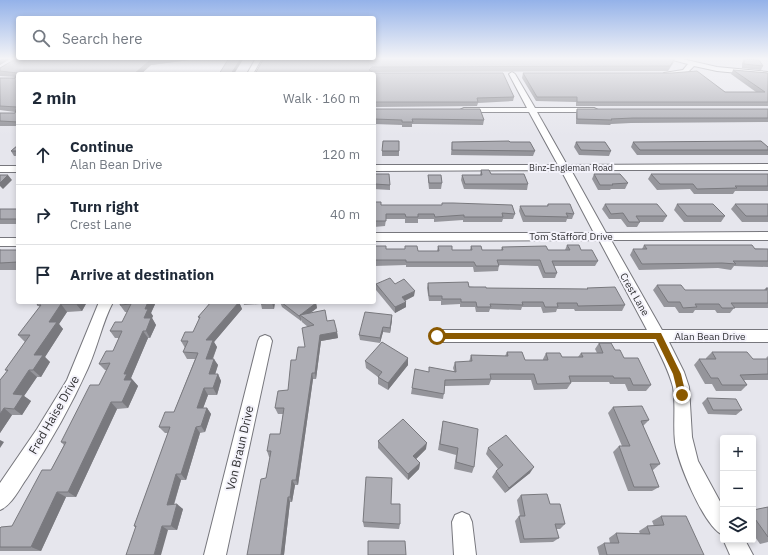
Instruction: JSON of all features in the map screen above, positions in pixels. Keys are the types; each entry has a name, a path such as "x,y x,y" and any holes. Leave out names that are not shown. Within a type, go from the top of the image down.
{"street":[{"name":"Crest Lane","path":"518,84 658,336 677,374 682,395 683,437 691,466 698,483 720,520"},
{"path":"453,110 603,110"},
{"name":"Binz-Engleman Road","path":"376,168 768,167"},
{"path":"0,169 16,169"},
{"name":"Tom Stafford Drive","path":"376,237 768,236"},
{"path":"0,242 16,242"},
{"name":"Fred Haise Drive","path":"0,500 43,437 66,399 82,366 105,304"},
{"name":"Alan Bean Drive","path":"437,336 768,336"},
{"name":"Von Braun Drive","path":"214,555 265,341"},
{"path":"462,522 465,555"},
{"path":"735,543 742,555"}],"building":[{"path":"0,84 16,84 16,107 0,106"},
{"path":"376,84 508,84 514,97 477,98 478,102 376,102"},
{"path":"529,84 714,84 725,92 765,92 753,84 768,84 768,102 577,102 577,97 537,97"},
{"path":"376,109 480,109 484,120 412,119 413,122 402,122 402,120 376,119"},
{"path":"577,109 768,109 768,118 577,119"},
{"path":"16,110 16,122 0,121 0,113 15,113"},
{"path":"383,141 399,141 399,151 382,151"},
{"path":"761,141 768,147 768,150 640,150 633,142"},
{"path":"452,142 530,142 535,151 452,150"},
{"path":"576,142 605,142 611,151 581,150"},
{"path":"16,147 16,151 11,151"},
{"path":"481,170 489,170 491,174 524,174 528,184 465,184 462,175 482,175"},
{"path":"376,174 389,174 390,185 376,184"},
{"path":"594,174 620,174 628,183 600,185"},
{"path":"651,174 768,174 768,186 735,186 737,188 697,189 693,184 660,184"},
{"path":"0,175 8,175 0,183"},
{"path":"428,175 441,175 442,183 429,183"},
{"path":"376,202 381,202 381,205 442,205 442,203 453,203 512,205 515,214 502,213 503,217 464,217 464,215 435,217 434,214 418,214 418,217 406,217 405,214 386,214 386,221 376,221"},
{"path":"548,204 570,204 574,214 566,213 568,217 525,216 520,206 548,206"},
{"path":"605,204 657,204 667,216 636,216 640,222 629,222 623,213 611,214"},
{"path":"677,204 713,204 725,216 687,216"},
{"path":"735,204 768,204 768,216 746,216"},
{"path":"0,209 16,209 16,219 0,219"},
{"path":"567,245 579,245 581,250 592,250 598,261 552,261 557,273 545,273 540,260 497,260 499,266 476,266 474,262 406,262 406,260 376,260 376,246 386,246 386,249 405,249 405,246 417,246 418,251 439,251 438,246 452,246 452,250 472,250 471,246 481,246 482,250 503,250 502,247 546,246 548,250 570,250"},
{"path":"644,245 752,245 755,249 768,249 768,261 733,261 736,264 642,264 633,249 647,249"},
{"path":"0,250 16,250 16,262 0,263"},
{"path":"390,278 395,284 404,279 415,291 402,297 406,302 395,307 376,284"},
{"path":"468,282 469,287 486,288 588,289 587,288 615,287 625,305 578,306 577,303 557,303 558,307 545,307 543,302 522,302 523,305 490,304 491,307 477,307 476,302 461,302 461,299 442,299 442,296 429,296 428,283"},
{"path":"657,285 681,285 685,290 767,290 766,288 768,288 768,303 731,303 735,308 722,308 719,304 695,304 697,307 683,308 680,302 668,302"},
{"path":"61,304 49,322 57,322 34,355 43,355 33,370 29,370 13,394 23,395 14,409 4,408 0,414 0,380 8,370 5,370 30,335 18,335 41,305 37,305"},
{"path":"131,304 147,304 145,309 148,309 144,318 151,318 146,331 143,331 124,374 127,374 124,380 132,380 122,402 111,402 68,492 57,492 31,547 0,547 0,528 12,526 42,470 51,470 66,442 61,442 90,385 99,385 110,363 99,364 106,351 113,351 122,331 110,331 115,322 122,322"},
{"path":"209,304 237,304 206,340 213,340 206,359 214,359 209,374 218,374 213,388 204,388 197,408 207,408 201,426 196,427 181,474 176,474 167,505 177,504 171,526 162,526 154,555 126,555 136,526 134,526 170,427 159,427 165,412 174,412 198,353 183,352 188,341 181,341 185,332 193,332 200,317 198,317"},
{"path":"284,304 315,304 299,316"},
{"path":"325,310 327,321 334,320 337,332 320,335 315,373 312,373 296,480 292,480 290,497 288,497 281,555 247,555 261,479 266,478 271,451 267,451 270,434 280,434 284,408 275,408 278,391 288,390 291,360 296,360 298,347 305,347 302,328 314,325 300,315"},
{"path":"365,312 392,315 390,328 383,327 380,338 359,335"},
{"path":"382,342 408,358 388,383 378,377 382,372 365,361"},
{"path":"599,343 611,343 615,350 620,350 624,358 638,358 651,385 633,385 630,378 614,378 613,376 569,376 571,383 537,384 534,374 490,374 491,379 445,380 444,394 412,388 415,369 429,372 429,367 456,372 455,362 472,361 471,355 508,356 507,352 522,352 525,360 548,360 546,353 560,353 562,357 583,357 581,353 603,353"},
{"path":"712,352 747,352 753,359 768,359 768,374 740,375 747,385 722,385 718,378 711,378 699,359 716,359"},
{"path":"707,398 736,399 742,410 713,410"},
{"path":"642,406 649,420 641,421 660,464 650,464 659,487 634,487 619,446 630,446 613,407"},
{"path":"403,419 427,443 413,456 420,463 408,474 378,441"},
{"path":"443,421 478,429 474,467 456,462 458,448 440,444"},
{"path":"506,435 534,467 509,488 496,471 503,465 488,448"},
{"path":"366,477 392,478 391,504 400,504 400,524 363,522"},
{"path":"547,494 550,504 560,504 565,524 555,524 559,538 524,539 519,516 525,516 521,495"},
{"path":"768,507 768,537 756,520 756,509"},
{"path":"661,516 686,516 704,555 607,555 604,543 619,543 616,533 650,534 647,526 664,525"},
{"path":"368,541 405,541 406,555 368,555"}],"route":[{"path":"437,336 658,336 677,374 682,395"}]}
